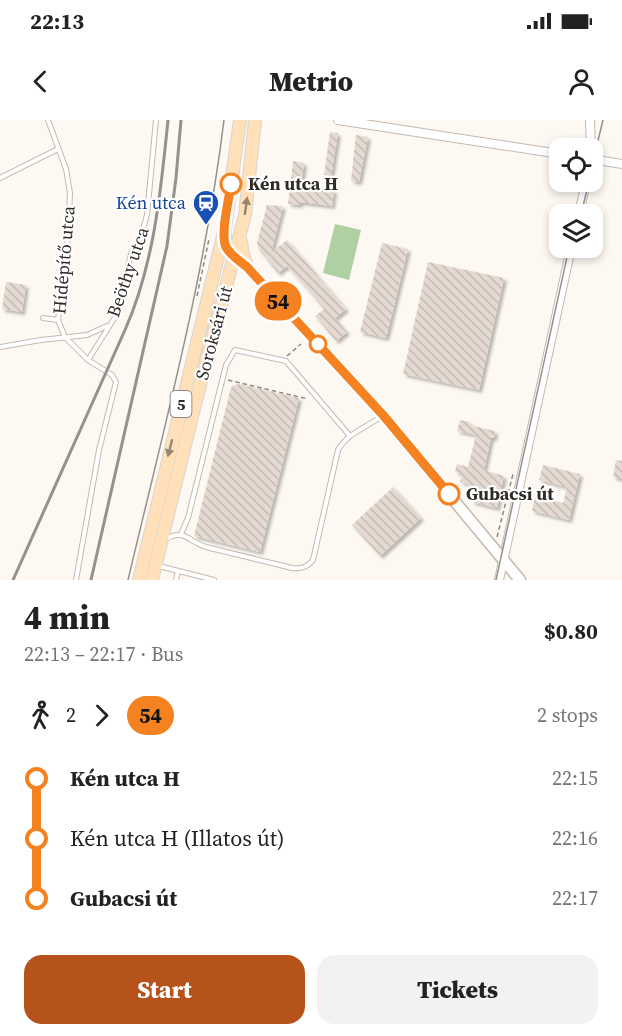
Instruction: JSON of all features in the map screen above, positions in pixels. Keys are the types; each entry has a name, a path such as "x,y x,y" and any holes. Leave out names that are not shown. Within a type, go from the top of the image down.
{"main road":[{"name":"Soroksári út","path":"152,580 195,404 241,235 250,177 255,120"},
{"name":"Soroksári út","path":"139,580 225,228 240,121"},
{"path":"241,235 247,267"}],"street":[{"path":"338,120 549,152"},
{"path":"591,120 591,138"},
{"path":"603,161 622,164"},
{"path":"225,228 225,245 234,262 247,267 383,415 520,580"},
{"path":"499,580 569,258"},
{"path":"215,270 234,262"}],"lane":[{"name":"Hídépítő utca","path":"0,347 65,337 58,320 68,237 69,178 48,120"},
{"name":"Beöthy utca","path":"88,360 112,322 120,304 131,254 141,236 147,215 156,120"},
{"path":"0,178 59,149"},
{"path":"43,318 58,320"},
{"path":"65,337 87,335 105,328 112,322"},
{"path":"65,337 88,360 112,375 116,382 99,450 75,580"},
{"path":"181,534 188,518 226,365 235,350 286,361 350,436"},
{"path":"161,543 171,535 181,534 196,544 206,547 292,568 300,569 308,566 312,560 338,450 342,442 383,415"},
{"path":"156,566 214,580"},
{"path":"176,580 178,571"}],"path":[{"path":"206,203 217,205"},
{"path":"282,360 302,344"},
{"path":"222,379 309,399"},
{"path":"494,549 513,474"}],"green space":[{"path":"335,224 361,230 349,280 323,273"}],"building":[{"path":"330,132 338,133 331,176 324,175"},
{"path":"356,135 368,137 359,182 351,181"},
{"path":"293,161 304,163 301,185 334,190 332,206 300,202 300,205 288,204"},
{"path":"267,205 283,206 271,253 287,240 346,309 335,318 347,332 336,341 315,316 324,309 287,266 278,273 259,250 257,243"},
{"path":"382,243 408,249 386,338 360,332"},
{"path":"428,262 504,278 479,390 403,374"},
{"path":"6,282 26,285 22,312 2,309"},
{"path":"239,384 299,398 260,552 194,536 230,391 232,386"},
{"path":"460,420 470,422 469,425 495,431 494,438 491,438 484,470 504,476 497,508 472,502 474,493 466,491 468,484 460,482 462,474 455,472 457,464 468,467 476,435 457,431"},
{"path":"616,460 622,461 622,479 613,477"},
{"path":"543,465 580,474 569,520 532,511 535,496 563,503 567,487 539,480"},
{"path":"393,487 421,518 380,556 352,525"}],"tram line":[{"path":"128,580 195,294 224,120"},
{"path":"599,138 603,120"},
{"path":"584,204 586,192"},
{"path":"496,580 567,258"}],"railway":[{"path":"13,580 135,305 155,227 168,120"},
{"path":"91,580 167,246 181,120"}],"bus line":[{"name":"54","path":"231,184 225,228 225,245 229,251 247,267 383,415 449,494"}],"place":[{"name":"Kén utca H","path":"231,184"},
{"name":"Kén utca","path":"206,226"},
{"name":"Gubacsi út","path":"449,494"}]}
